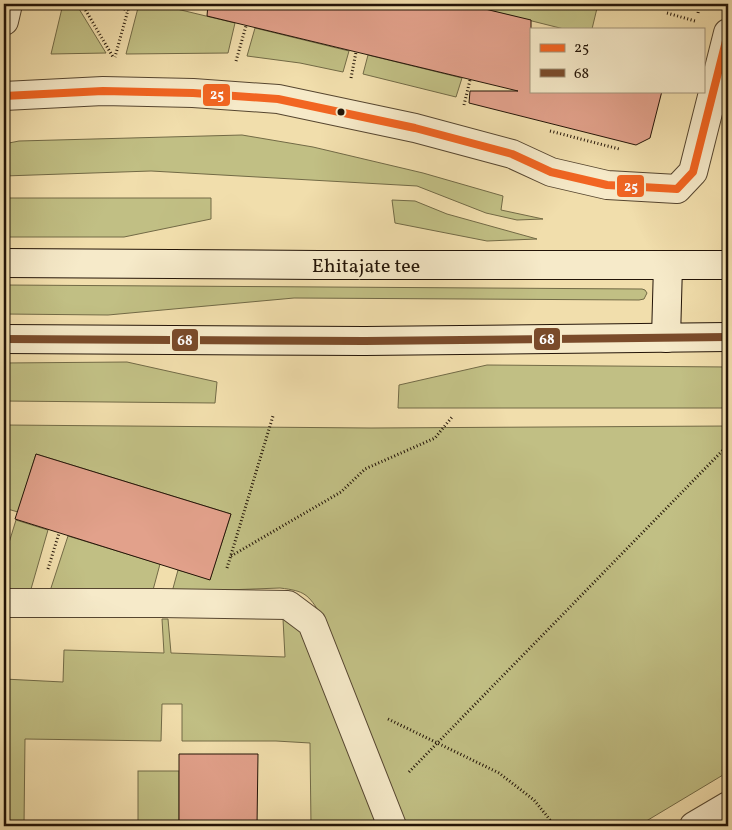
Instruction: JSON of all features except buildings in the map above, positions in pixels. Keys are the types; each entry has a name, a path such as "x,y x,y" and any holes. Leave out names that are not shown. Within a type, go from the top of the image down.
{"main road":[{"path":"4,22 8,4"},
{"path":"4,96 103,91 193,93 278,99 415,128 512,154 551,172 607,185 677,189 693,172 728,33"},
{"name":"Ehitajate tee","path":"4,263 728,265"},
{"path":"666,338 668,265"},
{"path":"4,339 365,340 728,337"},
{"path":"4,603 288,605 312,623 392,826"},
{"path":"694,826 728,806"}],"path":[{"path":"100,4 128,10"},
{"path":"115,59 129,4"},
{"path":"667,14 696,21"},
{"path":"238,55 246,26"},
{"path":"350,79 356,52"},
{"path":"463,108 470,80"},
{"path":"546,130 623,150"},
{"path":"216,605 273,416"},
{"path":"231,556 340,492 366,469 435,438 452,417"},
{"path":"382,800 728,445"},
{"path":"46,577 59,532"},
{"path":"342,699 372,710 499,773 534,800 555,826"}],"shaded area":[{"path":"63,4 76,4 106,53 51,54"},
{"path":"139,4 156,4 235,23 228,53 126,54"},
{"path":"464,4 598,4 592,28 560,28"},
{"path":"255,28 349,51 343,72 300,63 247,56"},
{"path":"368,55 462,78 456,97 363,74"},
{"path":"242,135 313,147 423,173 503,196 501,210 543,219 517,220 486,213 417,186 151,171 4,176 4,144 19,141"},
{"path":"4,198 211,198 211,219 124,237 4,237"},
{"path":"392,200 415,201 447,214 537,239 487,241 395,223"},
{"path":"4,285 642,289 647,293 644,299 639,300 294,298 108,315 4,314"},
{"path":"127,362 217,382 215,403 4,401 4,363"},
{"path":"487,365 728,367 728,408 398,408 399,385"},
{"path":"4,425 371,428 728,426 728,772 638,826 404,826 321,615 313,602 301,592 280,588 172,592 178,570 210,579 231,514 36,454 18,512 4,508"},
{"path":"16,520 48,530 31,589 4,589 4,559"},
{"path":"68,536 160,564 153,590 50,591"},
{"path":"162,619 168,619 171,653 285,657 283,619 294,620 301,625 379,826 311,826 310,743 182,741 182,704 162,704 161,741 25,739 24,826 4,826 4,679 63,682 64,650 164,653"},
{"path":"138,771 179,771 179,826 138,826"}],"transit line":[{"name":"25","path":"4,96 103,91 193,93 278,99 415,128 512,154 551,172 607,185 677,189 693,172 728,33"},
{"name":"68","path":"4,339 365,341 728,337"}]}
